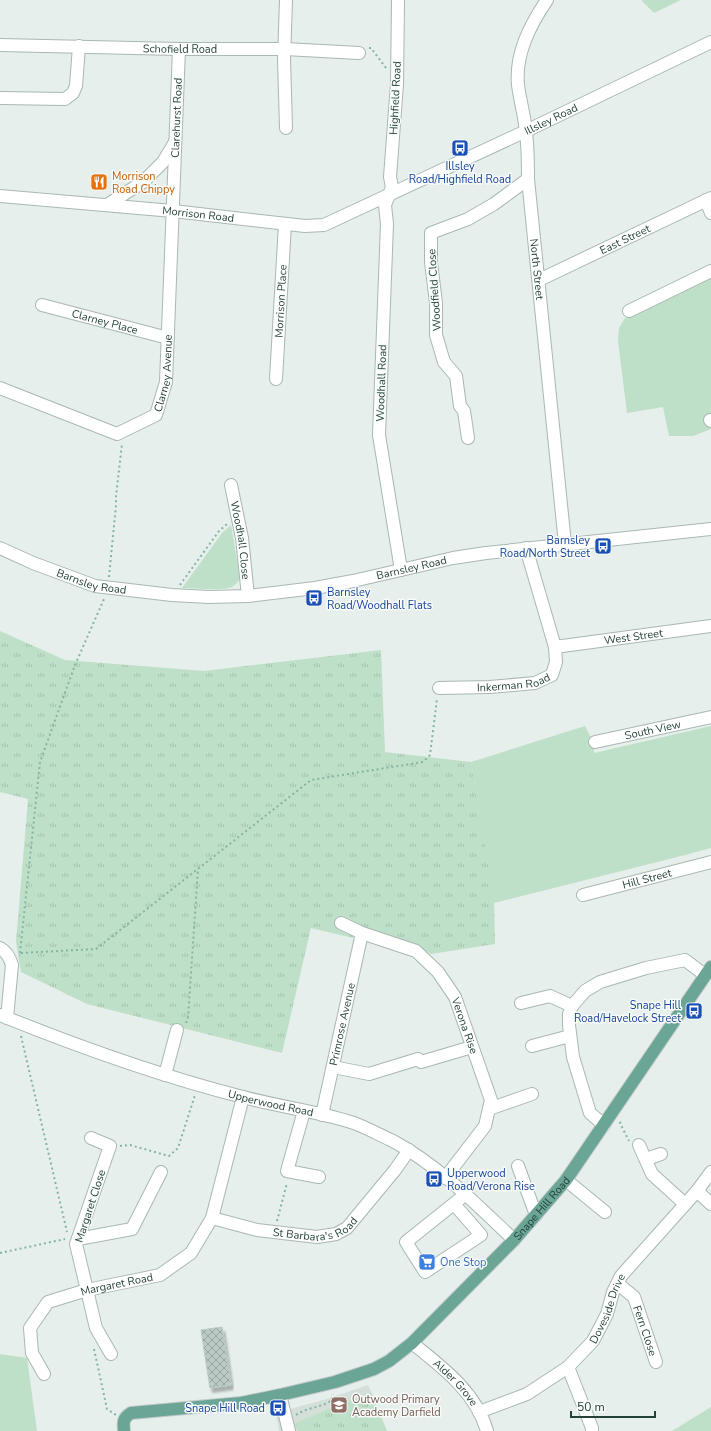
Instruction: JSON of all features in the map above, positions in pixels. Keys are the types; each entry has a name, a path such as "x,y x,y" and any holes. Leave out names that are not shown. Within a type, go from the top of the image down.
{"main road":[{"name":"Snape Hill Road","path":"124,1422 131,1413 241,1403 280,1395 330,1383 374,1369 389,1362 412,1343 514,1240 566,1180 708,971"}],"street":[{"path":"286,0 284,49 286,128"},
{"name":"Highfield Road","path":"390,195 392,187 390,177 397,79 398,0"},
{"name":"North Street","path":"546,0 534,20 521,50 518,66 518,84 526,131 528,179 566,544"},
{"name":"Illsley Road","path":"390,195 711,42"},
{"name":"Schofield Road","path":"0,45 179,49 284,49 359,53"},
{"path":"0,98 64,99 73,93 76,86 79,46"},
{"name":"Clarehurst Road","path":"173,211 179,49"},
{"path":"107,205 143,182 163,162 176,141"},
{"name":"Woodfield Close","path":"468,438 464,411 460,406 456,376 444,362 436,335 436,303 431,262 431,233 468,218 494,204 528,179"},
{"name":"Morrison Road","path":"0,196 173,211 305,226 324,225 390,195"},
{"name":"Woodhall Road","path":"390,195 385,205 387,224 379,435 401,570"},
{"path":"708,199 711,213"},
{"name":"East Street","path":"539,280 708,199"},
{"name":"Clarney Avenue","path":"123,431 156,415 166,382 173,211"},
{"name":"Morrison Place","path":"276,379 285,224"},
{"path":"629,311 711,271"},
{"name":"Clarney Place","path":"42,304 168,338"},
{"path":"0,388 117,434 123,431"},
{"name":"Woodhall Close","path":"231,485 242,538 248,596"},
{"name":"Barnsley Road","path":"0,548 63,575 95,586 172,595 209,597 248,596 315,588 453,558 526,548 711,529"},
{"name":"Inkerman Road","path":"439,688 490,687 535,683 552,674 556,662 555,647 526,548"},
{"name":"West Street","path":"555,647 711,626"},
{"name":"South View","path":"595,742 711,717"},
{"name":"Hill Street","path":"583,895 711,862"},
{"name":"Verona Rise","path":"341,923 362,934 416,951 438,972 455,997 491,1100 484,1126 445,1178"},
{"name":"Primrose Avenue","path":"322,1115 362,934"},
{"path":"0,948 5,951 10,958 12,965 8,1018"},
{"path":"604,1125 590,1113 573,1057 569,1014 572,1006 585,991 600,982 646,968 685,960 708,971"},
{"path":"521,1003 550,996 572,1006"},
{"name":"Upperwood Road","path":"8,1018 72,1043 165,1075 243,1097 354,1124 409,1150 466,1194 514,1240"},
{"path":"165,1075 178,1030"},
{"path":"532,1046 570,1036"},
{"path":"333,1067 370,1074 418,1059 421,1062 472,1047"},
{"path":"489,1109 532,1094"},
{"name":"Margaret Road","path":"44,1374 32,1353 30,1328 48,1302 87,1290 160,1275 191,1253 212,1218 243,1097"},
{"path":"304,1111 287,1171 319,1177"},
{"path":"91,1138 110,1146"},
{"path":"639,1145 652,1174 685,1204"},
{"name":"Margaret Close","path":"110,1146 76,1244 96,1328 111,1354"},
{"name":"St Barbara's Road","path":"212,1218 257,1230 317,1237 336,1234 347,1228 396,1170 409,1150"},
{"path":"646,1159 661,1154"},
{"path":"518,1166 536,1215"},
{"path":"78,1239 132,1229 161,1172"},
{"name":"Doveside Drive","path":"479,1412 527,1394 568,1367 594,1341 607,1314 613,1292 621,1276 697,1191 711,1172"},
{"path":"566,1180 605,1212"},
{"path":"697,1191 711,1204"},
{"path":"454,1204 481,1235 426,1272 406,1242 466,1194"},
{"name":"Fern Close","path":"618,1284 634,1297 656,1362"},
{"name":"Alder Grove","path":"412,1343 461,1385 469,1394 487,1431"},
{"path":"568,1367 592,1431"},
{"path":"280,1395 291,1426"}],"path":[{"path":"359,53 361,48 371,48 386,69 397,79"},
{"path":"20,960 40,762 75,665 108,588 123,431"},
{"path":"172,595 219,531 238,516"},
{"path":"20,953 96,949 311,780 423,762 430,755 439,688"},
{"path":"178,1030 184,1029 188,1018 198,869"},
{"path":"0,1253 69,1239 8,1018"},
{"path":"110,1146 130,1145 169,1156 178,1148 198,1085"},
{"path":"274,1232 290,1172"},
{"path":"96,1328 92,1335 107,1409 124,1422"},
{"path":"291,1426 296,1415 302,1410 327,1404 332,1400 333,1396 330,1383"}],"shaded area":[{"name":"Outwood Primary Academy Darfield","path":"368,1385 387,1431 279,1431 276,1413 330,1398"}],"green space":[{"path":"642,0 681,0 654,13"},
{"path":"711,276 711,429 693,436 669,436 663,407 627,413 618,341 619,328 625,318"},
{"path":"231,525 240,578 237,583 232,587 222,589 182,588 222,533"},
{"path":"0,631 65,660 204,671 381,650 385,752 471,762 494,896 495,944 431,954 414,944 356,930 353,938 311,928 282,1053 87,1004 21,972 16,942 28,799 0,792"},
{"path":"585,726 594,744 594,753 711,726 711,848 494,903 471,762"},
{"path":"0,1354 27,1358 37,1431 0,1431"},
{"name":"Outwood Primary Academy Darfield","path":"371,1392 387,1431 298,1431 295,1423"},
{"path":"711,1407 711,1431 672,1431"}],"building":[{"path":"222,1327 231,1385 210,1388 201,1330"}],"place":[{"name":"Illsley Road/Highfield Road","path":"460,148"},
{"name":"Morrison Road Chippy","path":"99,182"},
{"name":"Barnsley Road/North Street","path":"603,546"},
{"name":"Barnsley Road/Woodhall Flats","path":"314,598"},
{"name":"Snape Hill Road/Havelock Street","path":"694,1011"},
{"name":"Upperwood Road/Verona Rise","path":"434,1179"},
{"name":"One Stop","path":"427,1262"},
{"name":"Outwood Primary Academy Darfield","path":"339,1405"},
{"name":"Snape Hill Road","path":"278,1408"}]}
